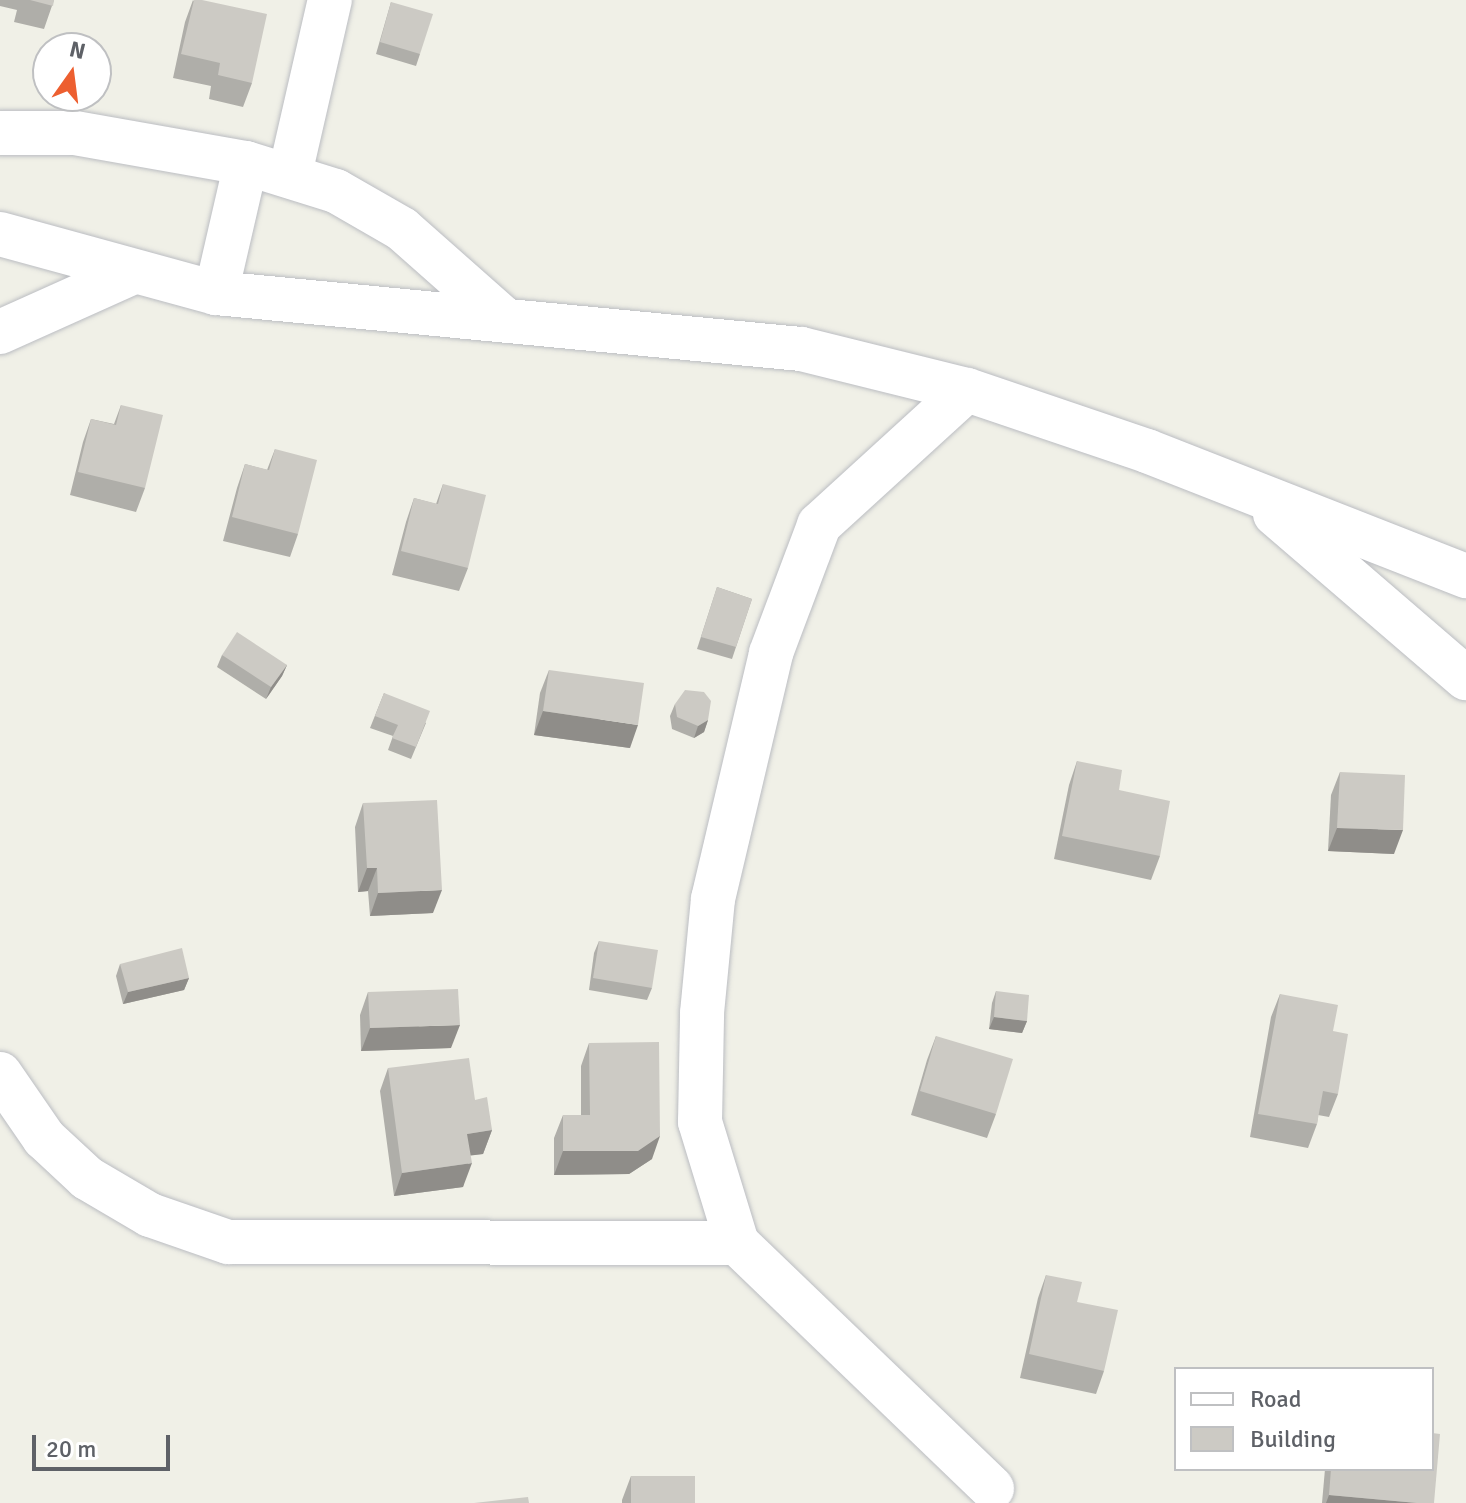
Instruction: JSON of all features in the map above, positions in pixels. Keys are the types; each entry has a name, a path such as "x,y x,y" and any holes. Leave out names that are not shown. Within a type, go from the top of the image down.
{"street":[{"path":"290,174 330,0"},
{"path":"0,133 75,133 246,163 290,174 402,229 505,320"},
{"path":"216,293 246,163"},
{"path":"0,234 129,274 216,293 801,349 967,390 1245,490 1466,576"},
{"path":"0,332 129,274"},
{"path":"967,390 819,525 771,653 713,899 702,1013 700,1122 737,1243 992,1488"},
{"path":"1245,490 1466,678"},
{"path":"0,1074 44,1138 87,1178 150,1215 228,1242 737,1243"}],"building":[{"path":"30,0 54,0 53,6"},
{"path":"194,0 267,14 252,83 218,75 220,63 181,54"},
{"path":"391,2 433,14 420,54 380,42"},
{"path":"121,405 163,415 145,488 78,472 91,419 116,425"},
{"path":"275,449 317,460 298,534 232,517 245,464 269,470"},
{"path":"443,484 486,495 468,568 401,551 414,498 438,504"},
{"path":"717,587 752,599 736,647 701,637"},
{"path":"237,632 287,665 271,687 222,655"},
{"path":"549,670 644,683 638,725 543,711"},
{"path":"685,690 704,692 711,701 708,720 698,726 677,717 675,704"},
{"path":"384,693 430,711 416,747 392,738 398,725 375,716"},
{"path":"1077,761 1122,770 1119,790 1170,801 1160,856 1062,836"},
{"path":"1340,772 1405,775 1403,830 1337,828"},
{"path":"437,800 442,890 378,893 377,868 367,868 363,803"},
{"path":"599,941 658,950 652,988 593,978"},
{"path":"182,948 189,978 128,992 120,964"},
{"path":"458,989 460,1025 370,1028 368,992"},
{"path":"996,991 1029,995 1027,1021 994,1017"},
{"path":"1280,994 1338,1005 1333,1031 1348,1034 1338,1094 1323,1091 1317,1124 1258,1114"},
{"path":"936,1036 1013,1059 996,1114 920,1091"},
{"path":"659,1042 660,1136 638,1151 563,1151 563,1115 590,1115 589,1043"},
{"path":"469,1058 475,1100 487,1097 492,1130 467,1134 472,1163 402,1173 388,1068"},
{"path":"1046,1275 1082,1282 1077,1302 1118,1310 1104,1371 1029,1354"},
{"path":"1434,1433 1440,1434 1434,1503 1329,1495 1331,1471 1434,1471"},
{"path":"631,1476 695,1476 695,1503 631,1503"},
{"path":"528,1497 529,1503 474,1503"}]}
